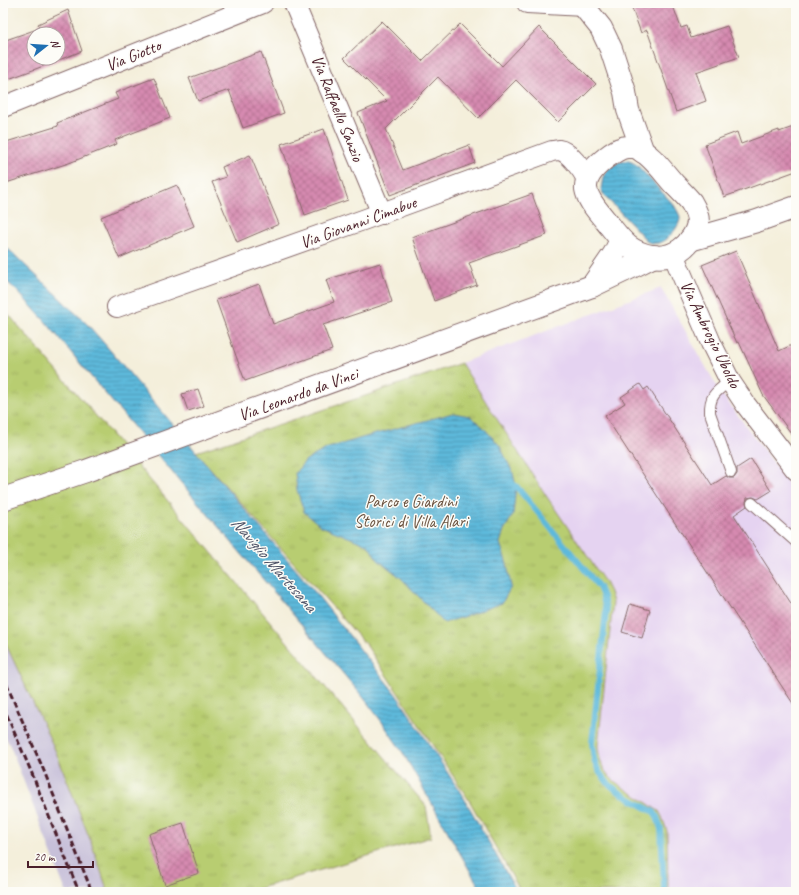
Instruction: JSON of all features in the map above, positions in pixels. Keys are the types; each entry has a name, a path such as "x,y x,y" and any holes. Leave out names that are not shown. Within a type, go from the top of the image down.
{"street":[{"name":"Via Giotto","path":"3,107 262,3"},
{"name":"Via Raffaello Sanzio","path":"294,3 382,214"},
{"path":"527,3 583,5 601,28 611,49 625,92 628,110 643,152"},
{"path":"619,149 627,125 628,110"},
{"path":"636,147 643,152 649,156 690,201 697,216 697,226 690,240 681,250 663,255 637,252 630,248 621,240 595,208 588,196 586,186 587,179 598,165 619,149 636,147"},
{"name":"Via Giovanni Cimabue","path":"117,307 382,214 552,151 563,151 567,154 577,163 587,179"},
{"path":"690,240 757,221 796,207"},
{"path":"697,216 719,220 757,221"},
{"path":"592,286 614,254 621,240"},
{"name":"Via Leonardo da Vinci","path":"3,499 86,471 592,286 636,265 663,255"},
{"name":"Via Ambrogio Uboldo","path":"663,255 730,381 746,405 796,470"}],"lane":[{"path":"730,381 713,396 711,400 710,413 731,472"},
{"path":"752,503 796,542"}],"shaded area":[{"path":"661,288 719,390 796,493 796,892 670,892 668,888 654,808 614,782 605,772 599,755 598,746 613,603 610,592 605,582 547,497 461,363"},
{"path":"3,638 56,752 91,842 108,892 66,892 11,748 3,732"}],"green space":[{"path":"3,308 426,806 431,837 247,892 108,892 91,842 56,752 3,638"},
{"name":"Parco e Giardini Storici di Villa Alari","path":"461,363 547,497 605,582 610,592 613,602 598,746 599,755 604,769 612,779 659,811 667,831 668,888 670,892 521,892 469,800 367,646 196,452"}],"water":[{"path":"628,160 637,165 674,205 680,216 680,221 676,229 669,237 661,242 648,242 604,195 601,189 603,177 607,170 619,162"},
{"name":"Naviglio Martesana","path":"3,244 88,325 103,342 314,591 395,693 464,798 517,892 482,892 403,753 382,722 363,697 45,321 3,278"},
{"path":"453,413 470,416 483,427 500,446 513,473 516,486 513,515 504,530 500,543 507,564 511,587 502,603 444,623 400,577 378,560 368,545 321,526 304,512 297,490 295,473 306,460 328,448"}],"building":[{"path":"630,3 672,3 681,28 687,26 691,38 727,26 739,57 696,72 706,101 676,112 647,30 641,33"},
{"path":"68,10 82,51 66,57 66,26 39,26 38,24"},
{"path":"382,21 422,61 460,24 502,66 539,27 596,84 558,122 516,80 478,118 438,77 386,129 403,170 469,145 475,163 390,195 358,113 387,101 344,58"},
{"path":"26,33 26,66 43,66 3,81 3,41"},
{"path":"261,52 284,113 243,128 229,90 198,101 189,78"},
{"path":"154,78 170,118 115,140 117,144 69,163 6,183 3,173 3,143 58,126 57,123 118,99 115,93"},
{"path":"796,126 796,171 724,197 705,144 737,132 741,144 779,130 779,132"},
{"path":"324,129 348,200 305,215 281,144"},
{"path":"250,155 279,224 237,242 212,182 226,177 222,167"},
{"path":"177,185 194,226 119,258 101,217"},
{"path":"532,194 547,235 469,263 477,285 434,301 412,237"},
{"path":"736,251 779,351 796,343 796,440 763,395 739,342 737,343 702,265"},
{"path":"380,263 392,302 323,325 332,350 245,381 216,300 259,284 273,324 334,302 326,280"},
{"path":"640,384 644,390 648,387 712,485 726,476 729,478 734,478 737,474 737,468 751,459 771,491 758,499 753,497 747,498 747,506 734,515 796,611 796,708 605,416 625,403 621,397"},
{"path":"198,389 204,406 188,411 182,394"},
{"path":"630,604 650,610 642,638 622,632"},
{"path":"183,823 199,873 165,885 149,834"}],"waterway":[{"path":"510,483 516,486 599,587 603,597 606,611 592,743 594,757 596,765 606,781 620,793 654,812 657,817 661,829 665,892"}],"railway":[{"path":"3,676 44,771 92,892"},
{"path":"3,706 33,776 79,892"}]}
